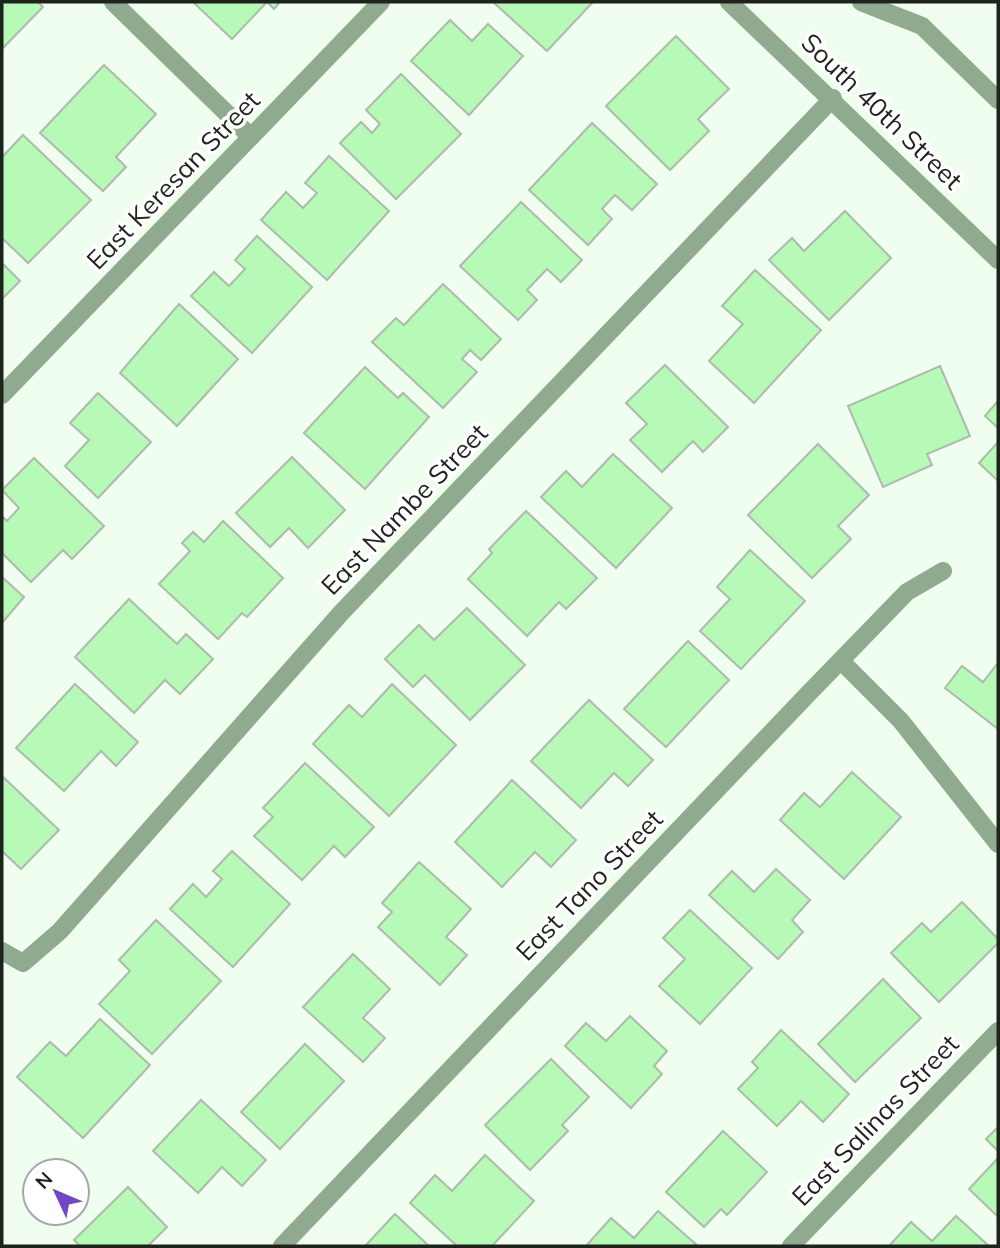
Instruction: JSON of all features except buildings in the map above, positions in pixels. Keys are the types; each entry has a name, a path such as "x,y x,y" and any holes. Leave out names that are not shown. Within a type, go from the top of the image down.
{"street":[{"path":"113,2 251,137"},
{"name":"East Keresan Street","path":"2,395 381,2"},
{"name":"South 40th Street","path":"729,2 998,260"},
{"path":"861,2 922,26 998,100"},
{"name":"East Nambe Street","path":"2,951 23,963 60,931 341,613 833,99"},
{"name":"East Tano Street","path":"282,1246 907,592 943,571"},
{"path":"841,661 901,721 998,844"},
{"name":"East Salinas Street","path":"791,1246 998,1031"}]}
